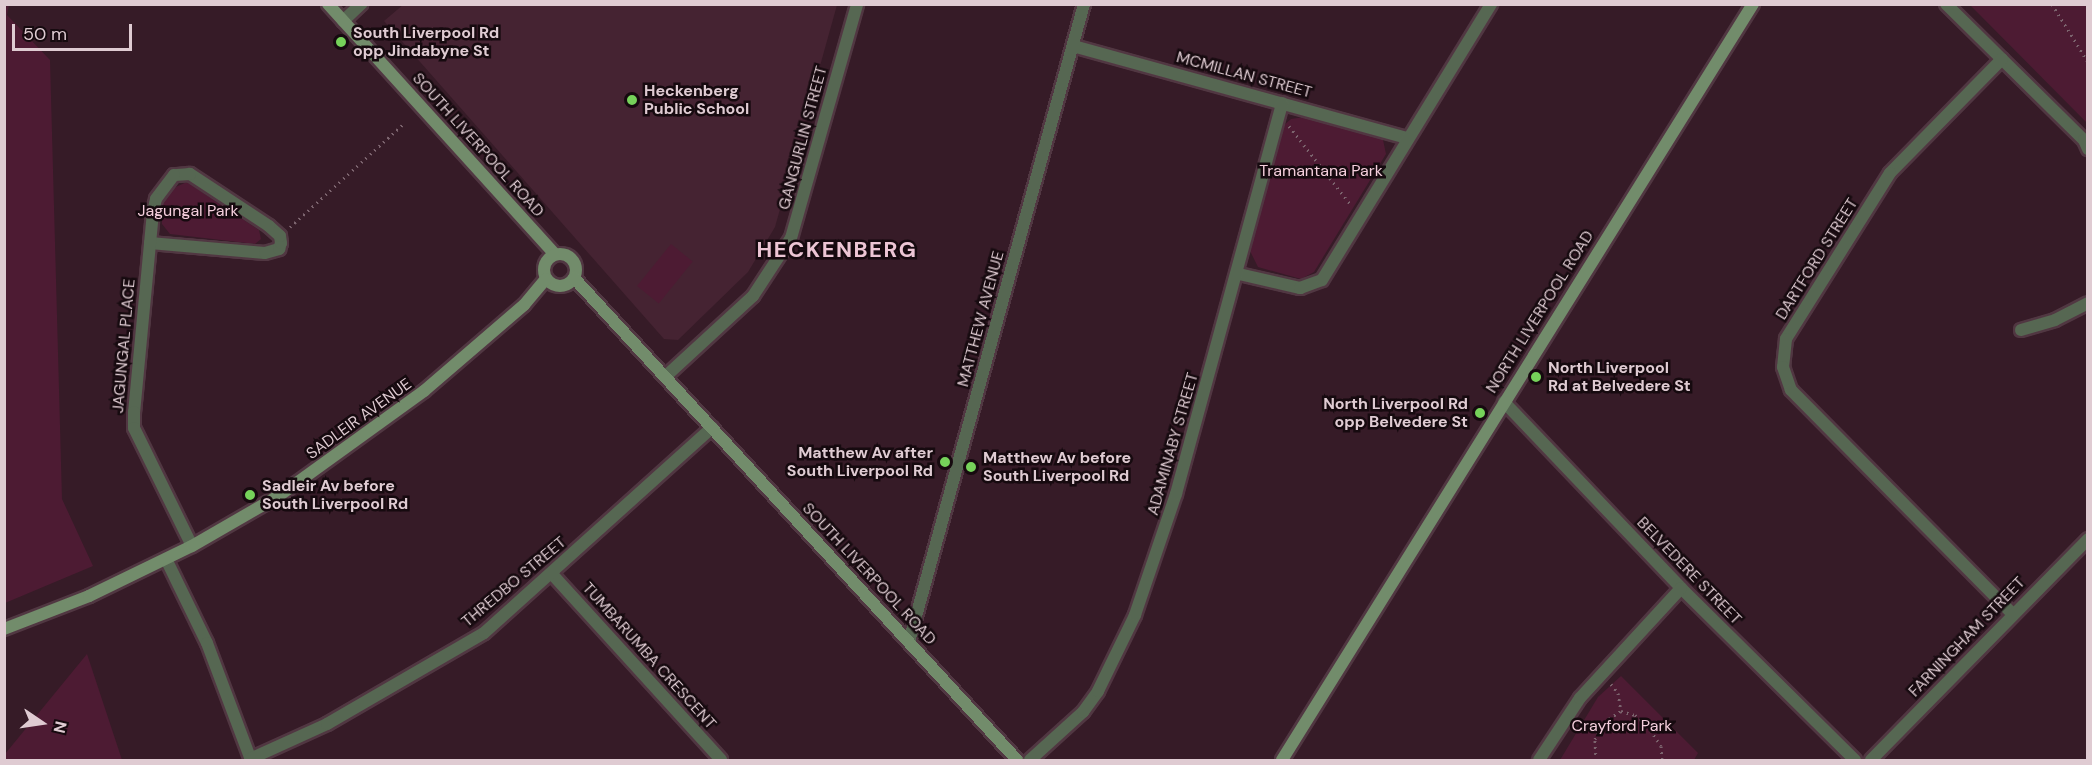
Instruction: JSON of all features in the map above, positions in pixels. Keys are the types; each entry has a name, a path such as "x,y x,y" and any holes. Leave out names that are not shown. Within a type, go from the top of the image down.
{"main road":[{"name":"SOUTH LIVERPOOL ROAD","path":"328,4 555,254"},
{"name":"NORTH LIVERPOOL ROAD","path":"1282,760 1753,4"},
{"path":"555,254 571,257 576,267 574,278 559,286 546,279 545,262 555,254"},
{"name":"SOUTH LIVERPOOL ROAD","path":"574,278 1017,760"},
{"name":"SADLEIR AVENUE","path":"4,629 89,596 166,559 277,496 373,431 482,342 546,279"}],"street":[{"path":"344,21 361,4"},
{"name":"GANGURLIN STREET","path":"666,376 753,296 790,238 857,4"},
{"name":"MATTHEW AVENUE","path":"909,642 1084,4"},
{"path":"1239,274 1300,288 1322,280 1406,138 1491,4"},
{"path":"1946,4 2084,140 2088,149"},
{"name":"MCMILLAN STREET","path":"1073,46 1406,138"},
{"name":"DARTFORD STREET","path":"2001,59 1890,173 1786,339 1783,367 1791,390 2012,613"},
{"name":"ADAMINABY STREET","path":"1030,760 1083,712 1098,691 1135,615 1161,544 1239,274 1282,103"},
{"name":"JAGUNGAL PLACE","path":"192,546 134,428 156,199 167,181 181,173 198,178 280,236"},
{"path":"150,243 265,253 279,249 280,236"},
{"path":"2021,330 2055,320 2088,303"},
{"name":"BELVEDERE STREET","path":"1504,402 1681,588 1855,760"},
{"name":"THREDBO STREET","path":"250,760 327,724 484,633 712,429"},
{"name":"FARNINGHAM STREET","path":"1871,760 2012,613 2088,539"},
{"path":"166,559 207,642 250,760"},
{"name":"TUMBARUMBA CRESCENT","path":"552,574 721,760"},
{"path":"1539,760 1580,698 1681,588"}],"path":[{"path":"2052,4 2067,35 2088,62"},
{"path":"1278,121 1291,127 1360,216"},
{"path":"280,236 403,124"},
{"path":"1603,673 1618,693 1621,711"},
{"path":"1596,760 1595,738 1604,722 1621,711 1635,715 1647,725 1661,746 1662,760"}],"shaded area":[{"name":"Heckenberg Public School","path":"404,4 837,5 775,227 748,272 678,340 664,339 384,21"}],"green space":[{"path":"4,5 9,5 7,15 50,60 62,499 93,566 5,603"},
{"path":"1970,5 2087,5 2087,123"},
{"name":"Tramantana Park","path":"1304,117 1378,137 1383,140 1386,154 1314,272 1301,279 1258,267 1250,251 1283,126 1291,119"},
{"name":"Jagungal Park","path":"187,182 259,230 261,239 255,244 170,234 162,224 162,206 171,189"},
{"path":"671,244 693,262 659,304 637,286"},
{"path":"87,654 122,760 5,760 5,754"},
{"name":"Crayford Park","path":"1621,676 1698,753 1694,760 1560,760 1598,697"}],"place":[{"name":"South Liverpool Rd opp Jindabyne St","path":"341,42"},
{"name":"Heckenberg Public School","path":"632,100"},
{"name":"North Liverpool Rd at Belvedere St","path":"1536,377"},
{"name":"North Liverpool Rd opp Belvedere St","path":"1480,413"},
{"name":"Matthew Av after South Liverpool Rd","path":"945,462"},
{"name":"Matthew Av before South Liverpool Rd","path":"971,467"},
{"name":"Sadleir Av before South Liverpool Rd","path":"250,495"}],"district":[{"name":"HECKENBERG","path":"837,250"}]}
